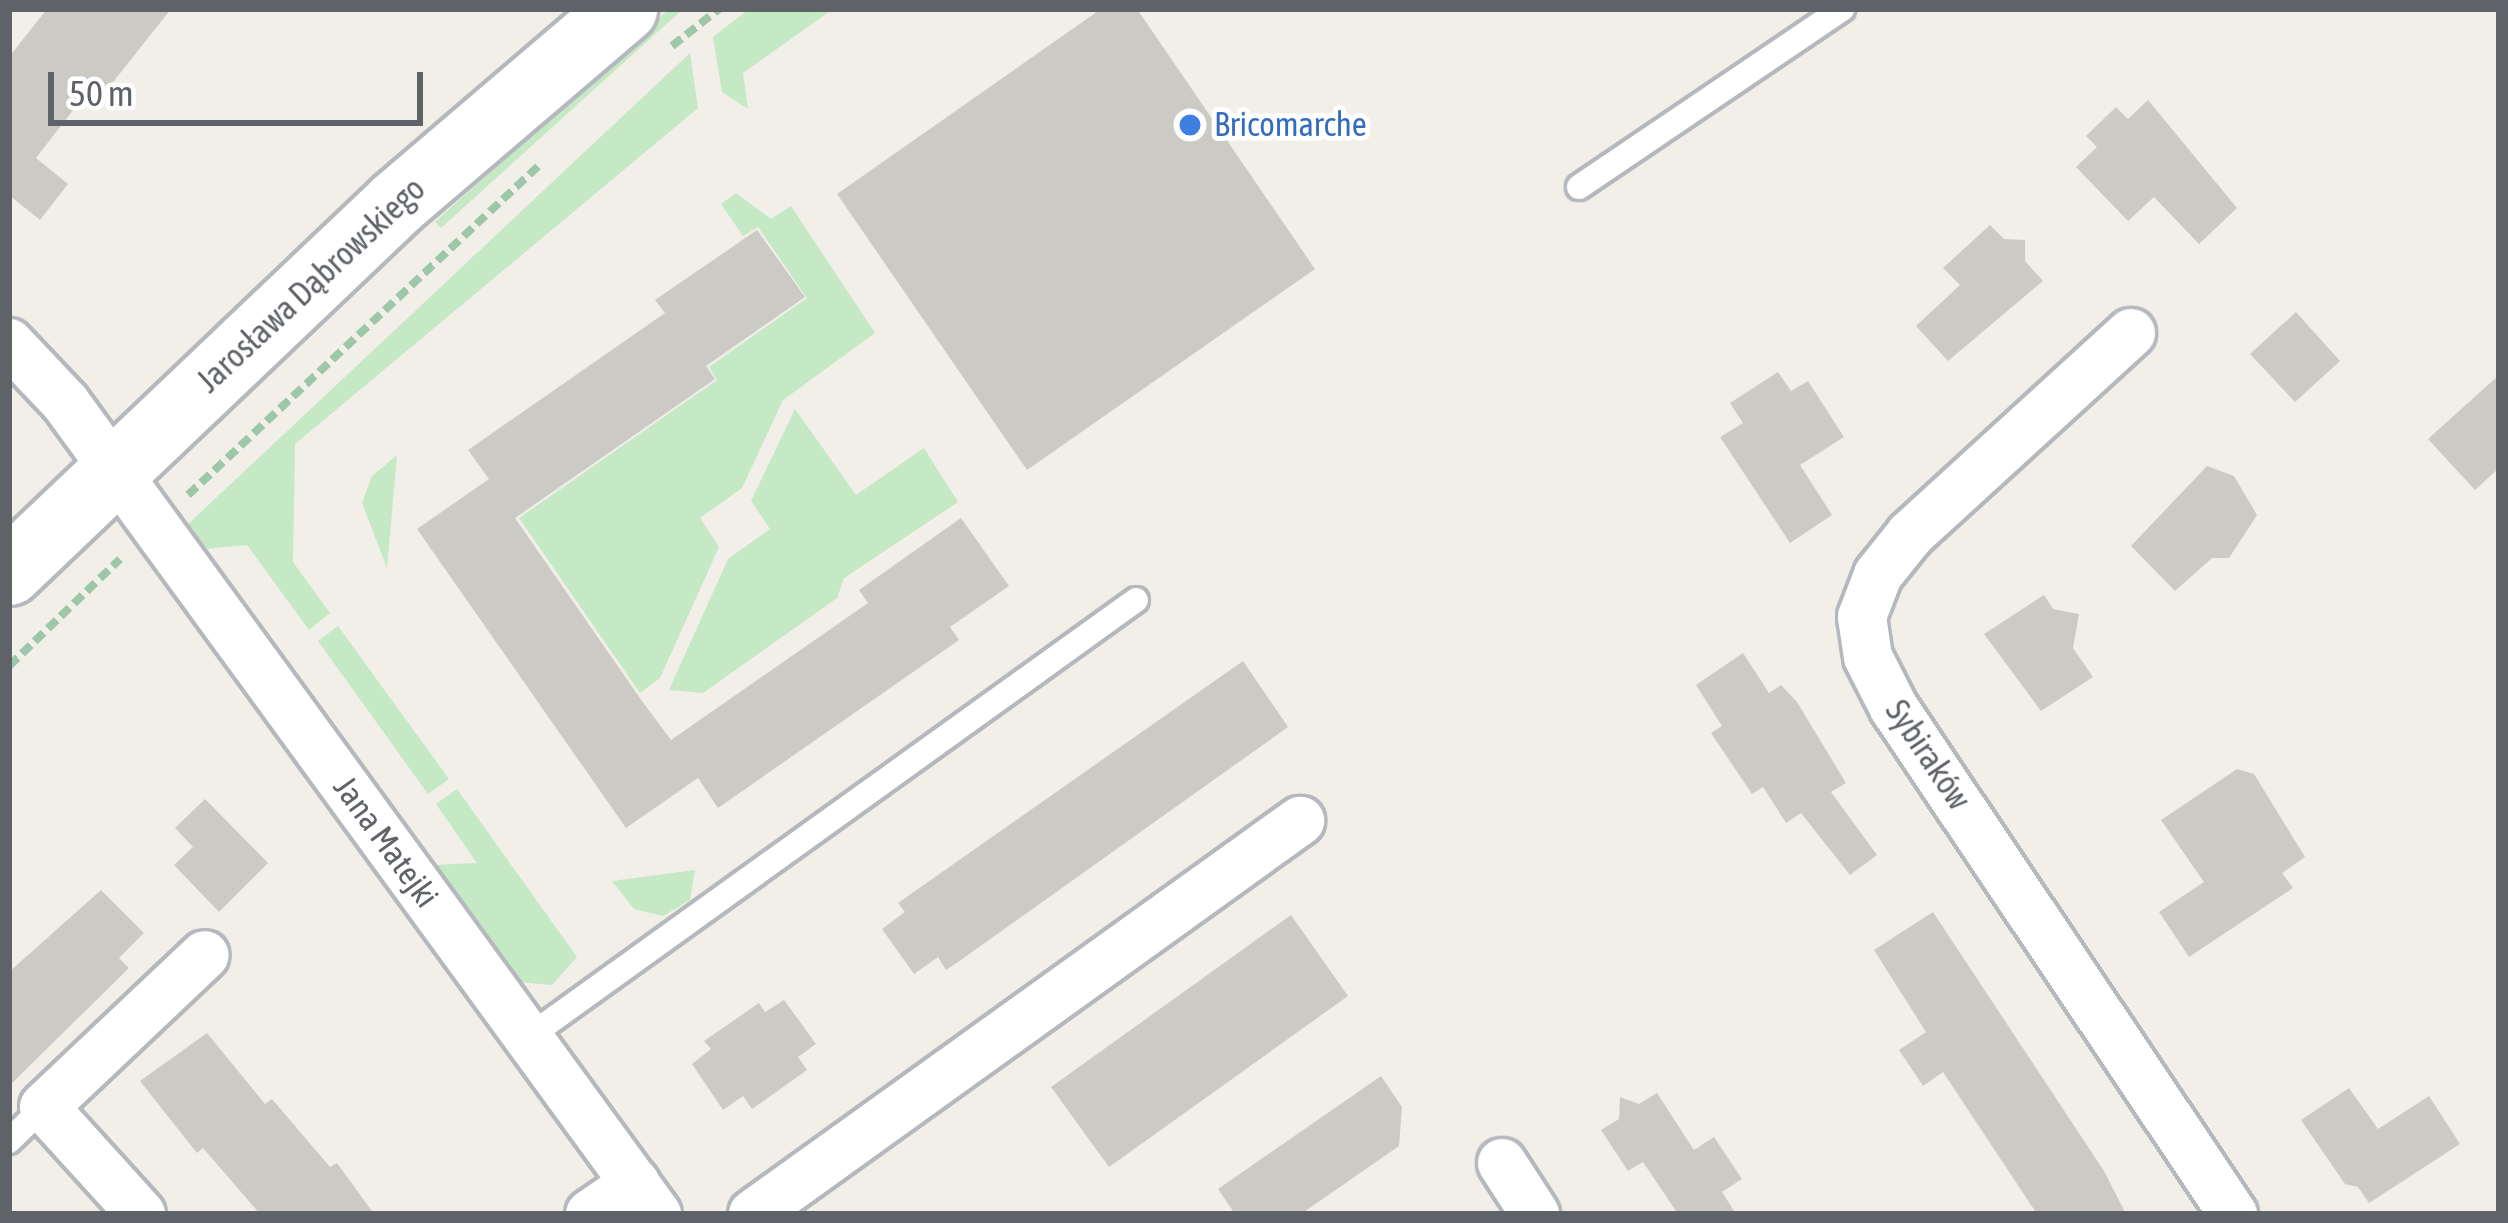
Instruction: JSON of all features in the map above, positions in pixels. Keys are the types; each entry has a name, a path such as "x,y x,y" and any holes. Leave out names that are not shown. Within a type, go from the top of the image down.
{"street":[{"name":"Jarosława Dąbrowskiego","path":"9,572 397,203 640,34"},
{"name":"Sybiraków","path":"2131,333 1910,535 1878,575 1862,616 1868,657 1894,708 2233,1214"},
{"name":"Jana Matejki","path":"9,344 116,470 646,1199"},
{"path":"753,1214 1300,821"},
{"path":"140,1214 44,1107 205,955"},
{"path":"1502,1163 1535,1214"},
{"path":"590,1214 646,1199"}],"lane":[{"path":"1579,187 1842,9"},
{"path":"526,1038 1136,600"},
{"path":"9,1141 44,1107"}],"path":[{"path":"640,34 719,9"},
{"path":"9,666 556,148"}],"green space":[{"path":"669,9 683,9 441,228 435,222"},
{"path":"749,9 833,9 743,73 748,109 722,92 713,37"},
{"path":"690,53 698,108 295,444 293,562 330,613 309,630 247,545 203,549 185,527"},
{"path":"736,193 771,219 791,206 875,333 783,400 742,488 700,518 719,547 660,678 640,693 519,518 717,380 709,367 807,298 758,227 743,236 721,204"},
{"path":"795,409 856,495 924,448 958,502 844,578 837,598 703,693 669,690 728,559 770,529 751,501"},
{"path":"397,455 387,568 362,503 372,476"},
{"path":"338,626 449,779 428,794 318,641"},
{"path":"457,789 577,957 552,985 517,982 432,865 477,863 436,804"},
{"path":"695,870 690,900 663,916 634,909 612,881"}],"building":[{"path":"47,9 171,9 102,96 91,87 36,158 68,184 40,220 9,195 9,57"},
{"path":"1101,9 1137,9 1315,269 1027,470 837,194"},
{"path":"2148,100 2237,208 2199,244 2154,197 2128,221 2076,167 2097,147 2086,136 2116,107 2128,119"},
{"path":"1990,225 2004,239 2025,240 2025,261 2043,281 1948,361 1916,326 1960,285 1943,268"},
{"path":"757,230 805,297 706,366 715,379 515,518 642,701 671,740 868,603 859,590 961,518 1009,586 950,627 959,640 718,808 698,778 626,828 417,529 489,479 468,450 665,313 655,300"},
{"path":"2296,312 2340,361 2295,402 2250,354"},
{"path":"1778,372 1791,391 1808,381 1844,437 1800,465 1832,515 1790,543 1720,437 1743,423 1730,403"},
{"path":"2499,375 2499,468 2475,490 2428,439"},
{"path":"2207,466 2234,476 2257,515 2229,558 2212,558 2175,591 2131,546"},
{"path":"2044,595 2053,609 2079,614 2073,648 2093,677 2041,711 1984,634"},
{"path":"1743,653 1769,693 1781,685 1797,702 1846,783 1831,792 1877,855 1850,875 1801,813 1786,823 1763,787 1752,794 1711,733 1722,726 1696,685"},
{"path":"1243,661 1288,727 946,970 938,957 914,974 882,929 905,912 898,903"},
{"path":"2237,769 2254,774 2305,857 2282,873 2293,888 2189,957 2159,912 2204,882 2161,820"},
{"path":"205,799 268,863 219,912 174,865 193,847 175,828"},
{"path":"101,890 144,933 119,958 129,968 9,1086 9,972"},
{"path":"1933,912 2104,1171 2126,1214 2037,1214 1943,1072 1923,1086 1899,1050 1926,1032 1874,950"},
{"path":"1291,915 1348,996 1109,1167 1051,1087"},
{"path":"784,1000 816,1044 798,1057 807,1070 752,1109 743,1096 723,1110 692,1064 711,1049 704,1041 759,1003 765,1012"},
{"path":"207,1033 265,1104 272,1099 330,1167 337,1163 374,1214 260,1214 203,1148 197,1153 140,1081"},
{"path":"1381,1076 1402,1107 1399,1146 1301,1214 1235,1214 1218,1189"},
{"path":"2349,1088 2378,1129 2429,1096 2460,1144 2369,1203 2358,1187 2345,1184 2301,1120"},
{"path":"1657,1093 1694,1150 1714,1137 1742,1179 1722,1192 1736,1214 1678,1214 1643,1162 1628,1171 1601,1130 1619,1119 1620,1097 1639,1104"}],"place":[{"name":"Bricomarche","path":"1190,125"}]}
